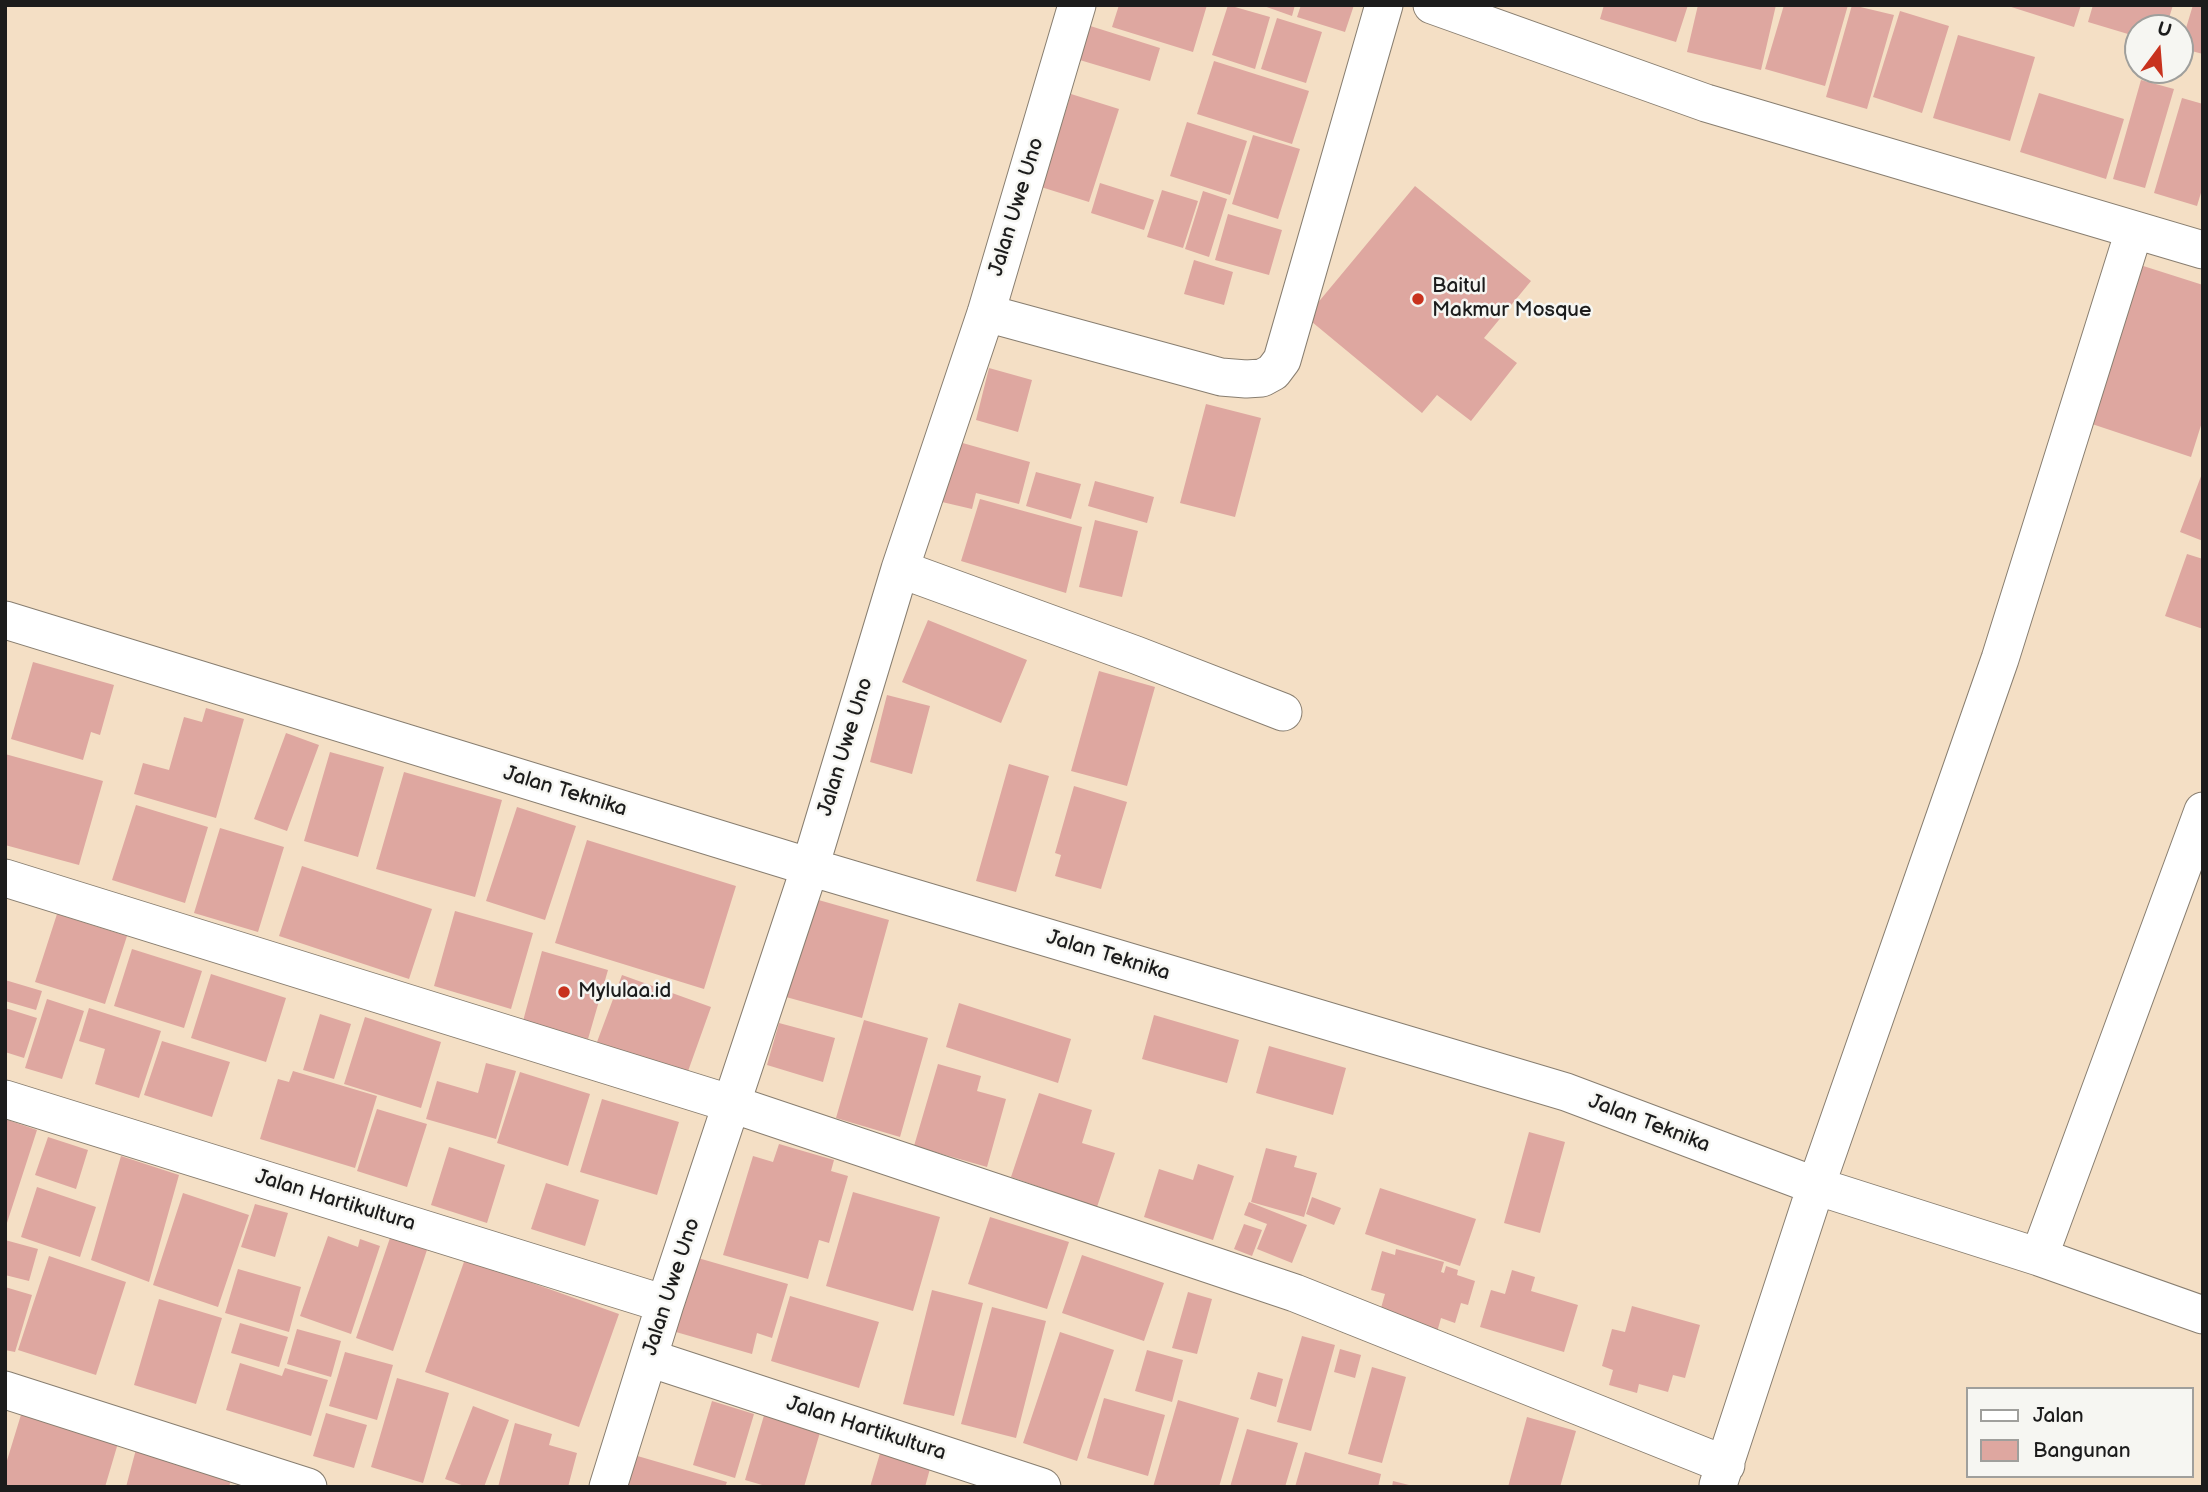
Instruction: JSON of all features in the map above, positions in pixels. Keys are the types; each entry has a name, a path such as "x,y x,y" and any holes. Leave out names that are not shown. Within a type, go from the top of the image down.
{"street":[{"name":"Jalan Uwe Uno","path":"608,1487 665,1304 810,867 900,569 986,313 1077,5"},
{"path":"986,313 1221,377 1262,378 1273,372 1282,360 1384,5"},
{"path":"1432,5 1706,103 2203,250"},
{"path":"5,878 732,1104 1295,1293 1722,1476 1816,1186 2000,659 2134,231"},
{"path":"900,569 1283,712"},
{"name":"Jalan Teknika","path":"5,620 810,867 1566,1092 1816,1186 2039,1257 2203,1315"},
{"path":"2039,1257 2203,811"},
{"name":"Jalan Hartikultura","path":"5,1099 665,1304"},
{"name":"Jalan Hartikultura","path":"649,1358 1042,1487"},
{"path":"5,1390 308,1487"}],"building":[{"path":"1119,5 1207,5 1193,52 1112,27"},
{"path":"1228,5 1270,17 1255,69 1212,55"},
{"path":"1261,5 1295,5 1292,16"},
{"path":"1301,5 1354,5 1345,32 1297,17"},
{"path":"1604,5 1688,5 1676,42 1600,19"},
{"path":"1698,5 1776,5 1761,70 1687,52"},
{"path":"1784,5 1848,5 1825,86 1765,69"},
{"path":"1852,5 1894,15 1867,109 1826,97"},
{"path":"2005,5 2081,5 2074,27"},
{"path":"2093,5 2173,5 2170,14 2124,14 2124,33 2088,22"},
{"path":"2193,5 2203,5 2203,54 2194,52 2194,14 2190,14"},
{"path":"1900,11 1949,26 1922,113 1873,97"},
{"path":"1277,18 1322,32 1306,83 1261,69"},
{"path":"1084,24 1160,48 1150,81 1073,58"},
{"path":"1958,35 2035,57 2010,141 1933,118"},
{"path":"1214,61 1309,91 1292,144 1197,114"},
{"path":"2140,84 2156,84 2174,89 2145,188 2113,179"},
{"path":"2039,93 2124,119 2106,179 2020,152"},
{"path":"1071,94 1119,109 1089,202 1041,187"},
{"path":"2182,98 2203,104 2203,186 2197,206 2154,193"},
{"path":"1187,122 1247,141 1230,195 1170,176"},
{"path":"1253,135 1300,149 1278,219 1232,204"},
{"path":"1100,183 1154,200 1144,230 1091,213"},
{"name":"Baitul Makmur Mosque","path":"1415,186 1531,281 1484,338 1517,363 1471,421 1437,395 1422,413 1306,317"},
{"path":"1162,190 1198,201 1183,248 1147,237"},
{"path":"1203,191 1227,199 1209,257 1185,249"},
{"path":"1228,214 1282,230 1269,275 1215,260"},
{"path":"1194,260 1233,272 1224,305 1184,294"},
{"path":"2137,264 2203,285 2203,419 2191,457 2086,422"},
{"path":"989,368 1032,380 1018,432 976,420"},
{"path":"1206,404 1261,418 1235,517 1180,503"},
{"path":"959,442 1030,462 1019,504 976,493 972,509 942,502"},
{"path":"2203,471 2203,541 2180,532"},
{"path":"1036,472 1081,484 1071,519 1026,506"},
{"path":"1095,481 1154,497 1147,523 1088,506"},
{"path":"980,499 1082,527 1066,593 961,561"},
{"path":"1095,520 1138,531 1122,597 1079,587"},
{"path":"2187,554 2203,559 2203,629 2165,616"},
{"path":"928,620 1027,660 1001,723 902,682"},
{"path":"33,662 114,685 100,735 91,732 83,760 11,739"},
{"path":"1099,671 1155,687 1127,786 1071,771"},
{"path":"887,695 930,706 912,774 870,762"},
{"path":"206,708 244,719 216,818 134,794 143,763 169,770 184,717 202,722"},
{"path":"286,733 319,745 287,831 254,819"},
{"path":"330,752 384,767 358,857 304,841"},
{"path":"5,754 103,781 79,865 5,845"},
{"path":"1009,764 1049,776 1016,892 976,881"},
{"path":"404,772 502,800 475,897 376,869"},
{"path":"1074,786 1127,802 1101,889 1055,876 1061,855 1055,853"},
{"path":"136,805 208,827 185,903 112,880"},
{"path":"517,807 576,826 545,920 486,901"},
{"path":"220,828 284,847 258,932 194,913"},
{"path":"587,840 736,886 704,989 555,943"},
{"path":"302,866 432,909 409,979 279,936"},
{"path":"815,899 889,920 862,1018 786,997"},
{"path":"455,911 533,933 511,1009 434,986"},
{"path":"57,914 127,936 105,1004 35,982"},
{"path":"132,949 202,971 184,1028 114,1006"},
{"path":"542,951 608,970 588,1039 523,1021"},
{"path":"211,974 286,998 266,1062 191,1038"},
{"path":"622,975 711,1007 687,1074 597,1042"},
{"path":"5,980 42,991 36,1010 5,1001"},
{"path":"47,999 84,1011 62,1079 25,1068"},
{"path":"959,1003 1071,1039 1058,1083 946,1047"},
{"path":"5,1008 37,1018 24,1058 5,1052"},
{"path":"89,1008 161,1031 139,1098 95,1084 105,1049 79,1041"},
{"path":"320,1014 351,1024 334,1079 303,1070"},
{"path":"1154,1015 1239,1040 1227,1083 1142,1059"},
{"path":"365,1017 441,1042 421,1108 344,1084"},
{"path":"864,1020 928,1038 900,1137 836,1118"},
{"path":"779,1023 835,1038 823,1082 767,1065"},
{"path":"162,1041 230,1062 212,1117 144,1095"},
{"path":"1269,1046 1346,1068 1333,1115 1256,1093"},
{"path":"486,1063 516,1071 496,1139 426,1119 437,1081 478,1093"},
{"path":"938,1064 981,1076 977,1091 1006,1099 987,1167 914,1146"},
{"path":"293,1071 377,1096 355,1168 260,1139 278,1079 289,1082"},
{"path":"520,1072 590,1094 568,1166 497,1143"},
{"path":"1039,1093 1092,1110 1082,1143 1115,1153 1097,1207 1011,1177"},
{"path":"602,1099 679,1122 657,1195 580,1172"},
{"path":"377,1109 427,1124 407,1187 357,1171"},
{"path":"5,1119 37,1130 6,1226 5,1226"},
{"path":"1529,1132 1565,1142 1540,1233 1504,1223"},
{"path":"48,1137 88,1150 76,1189 35,1175"},
{"path":"779,1144 834,1160 831,1171 848,1176 829,1243 819,1240 808,1279 723,1255 753,1156 773,1162"},
{"path":"449,1147 505,1165 487,1223 431,1205"},
{"path":"1266,1148 1297,1156 1294,1167 1317,1173 1304,1217 1251,1202"},
{"path":"121,1156 179,1175 149,1282 91,1260"},
{"path":"1198,1164 1234,1176 1213,1240 1144,1217 1159,1169 1193,1180"},
{"path":"546,1183 599,1200 585,1246 531,1229"},
{"path":"37,1187 96,1207 80,1257 21,1237"},
{"path":"1380,1188 1476,1219 1460,1266 1365,1234"},
{"path":"853,1192 940,1217 913,1311 826,1286"},
{"path":"183,1193 249,1215 218,1307 153,1285"},
{"path":"1312,1197 1341,1208 1334,1225 1306,1214"},
{"path":"1249,1202 1307,1225 1292,1263 1257,1249 1267,1224 1244,1215"},
{"path":"255,1204 288,1213 275,1257 241,1247"},
{"path":"990,1217 1069,1242 1047,1309 968,1284"},
{"path":"1244,1224 1262,1230 1252,1256 1234,1249"},
{"path":"392,1232 429,1244 393,1351 356,1338"},
{"path":"328,1236 358,1247 360,1239 380,1246 351,1334 300,1316"},
{"path":"5,1240 38,1249 29,1281 5,1275"},
{"path":"1396,1249 1444,1262 1441,1272 1444,1273 1446,1266 1458,1270 1457,1275 1475,1281 1468,1305 1461,1303 1455,1323 1441,1318 1437,1332 1379,1315 1385,1294 1371,1290 1382,1251 1395,1255"},
{"path":"1082,1255 1164,1283 1144,1341 1062,1313"},
{"path":"49,1256 126,1282 96,1375 18,1350"},
{"path":"698,1258 788,1284 772,1338 757,1333 752,1354 676,1332"},
{"path":"465,1259 619,1314 579,1427 425,1372"},
{"path":"238,1269 301,1287 289,1332 225,1313"},
{"path":"1512,1270 1535,1277 1531,1291 1578,1305 1564,1352 1480,1327 1491,1290 1505,1294"},
{"path":"5,1287 32,1295 15,1352 5,1350"},
{"path":"932,1290 983,1303 954,1416 903,1404"},
{"path":"1188,1292 1212,1299 1197,1354 1172,1348"},
{"path":"790,1296 879,1322 859,1388 771,1361"},
{"path":"159,1299 222,1318 196,1404 134,1385"},
{"path":"1632,1306 1700,1325 1685,1378 1673,1375 1668,1392 1639,1384 1637,1393 1609,1385 1613,1370 1602,1366 1612,1329 1625,1332"},
{"path":"992,1307 1046,1321 1016,1438 961,1424"},
{"path":"240,1323 288,1337 279,1367 231,1353"},
{"path":"297,1329 341,1341 331,1377 287,1364"},
{"path":"1060,1332 1114,1350 1077,1461 1023,1443"},
{"path":"1302,1336 1335,1345 1311,1431 1277,1422"},
{"path":"1340,1349 1361,1355 1355,1378 1334,1372"},
{"path":"1147,1350 1183,1360 1172,1402 1135,1391"},
{"path":"345,1352 393,1365 377,1420 329,1406"},
{"path":"240,1363 282,1376 285,1368 328,1380 311,1436 226,1410"},
{"path":"1372,1367 1406,1377 1382,1463 1348,1454"},
{"path":"1258,1372 1283,1379 1276,1407 1250,1399"},
{"path":"397,1378 449,1393 423,1483 371,1467"},
{"path":"1104,1398 1165,1415 1148,1476 1087,1458"},
{"path":"1178,1400 1239,1418 1219,1487 1153,1487"},
{"path":"712,1401 754,1414 735,1478 693,1465"},
{"path":"24,1405 121,1433 105,1487 5,1487 5,1467"},
{"path":"473,1406 509,1420 484,1487 467,1487 445,1479"},
{"path":"765,1412 821,1429 804,1487 769,1487 745,1480"},
{"path":"326,1413 367,1425 354,1468 313,1456"},
{"path":"1527,1417 1576,1431 1560,1487 1508,1487"},
{"path":"515,1423 552,1434 549,1445 577,1453 568,1487 498,1487"},
{"path":"1247,1429 1298,1443 1285,1487 1230,1487"},
{"path":"139,1438 235,1465 229,1487 126,1487"},
{"path":"881,1450 931,1465 925,1487 870,1487"},
{"path":"1305,1452 1381,1474 1378,1487 1295,1487"},
{"path":"634,1455 727,1482 725,1487 625,1487"},
{"path":"1393,1481 1413,1486 1413,1487 1392,1487"}],"place":[{"name":"Baitul Makmur Mosque","path":"1418,299"},
{"name":"Mylulaa.id","path":"564,992"}]}
